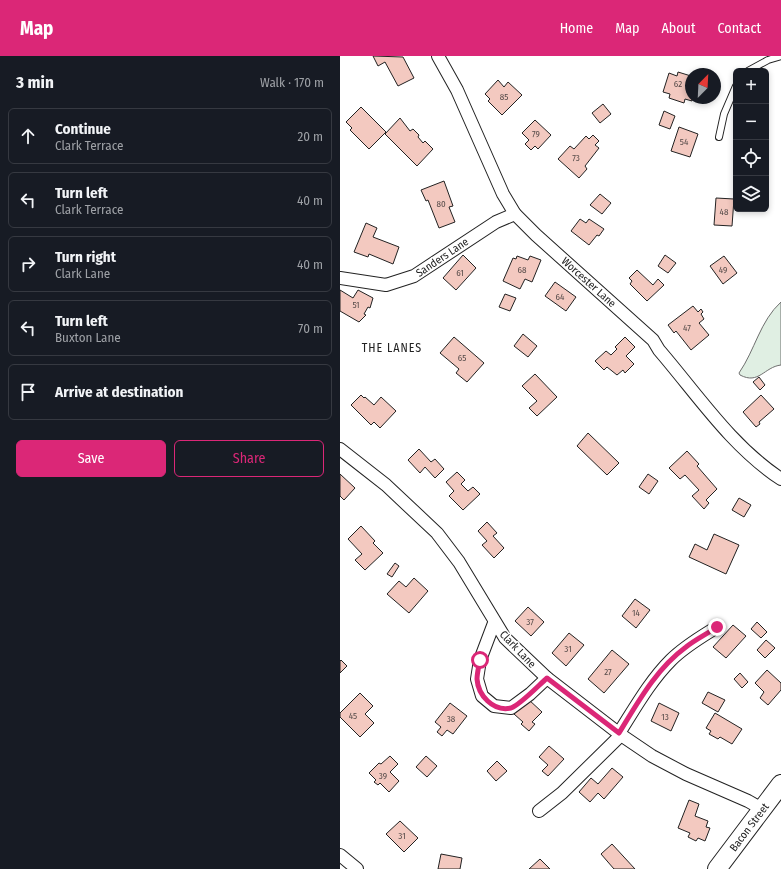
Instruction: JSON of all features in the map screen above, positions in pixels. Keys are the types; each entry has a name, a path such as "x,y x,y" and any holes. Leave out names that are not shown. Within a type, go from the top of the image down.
{"main road":[{"name":"Bacon Street","path":"720,868 781,784"}],"street":[{"name":"Worcester Lane","path":"438,56 457,90 503,194 515,214 536,235 653,340 659,350 707,408 760,464 781,479"},
{"name":"Sanders Lane","path":"340,278 386,285 414,276 490,226 515,214"},
{"name":"Clark Lane","path":"340,449 386,485 437,533 463,568 483,600 494,623 505,638 547,678 620,734 652,756 686,774 748,800 762,809"},
{"path":"494,623 480,660 477,679 482,696 494,706 511,708 530,694 547,678"},
{"path":"539,811 562,793 620,734 646,689 671,660 686,647 717,627"},
{"path":"340,855 357,869"}],"lane":[{"path":"753,68 768,60 781,56"},
{"path":"720,137 724,114 733,93"}],"green space":[{"path":"781,302 781,365 775,366 757,377 747,378 740,375 739,373 768,318"}],"building":[{"path":"373,56 403,57 414,78 398,86 385,62 378,66"},
{"path":"678,72 685,74 684,103 669,98 670,94 663,92 669,73 677,76"},
{"path":"498,80 504,87 508,82 522,95 502,115 488,101 490,99 485,94"},
{"path":"603,104 611,114 600,123 592,113"},
{"path":"361,107 386,132 369,149 350,130 352,128 346,122"},
{"path":"664,111 675,116 670,129 659,125"},
{"path":"400,118 410,131 413,129 419,135 418,137 423,143 425,141 433,149 417,166 385,134"},
{"path":"535,120 551,135 538,149 535,146 531,150 525,144 529,140 522,133"},
{"path":"679,127 698,134 690,157 671,151"},
{"path":"593,135 599,141 595,145 599,148 585,166 587,169 579,178 558,159 570,146 574,149 586,136 589,139"},
{"path":"444,181 453,206 449,207 455,222 439,228 428,200 426,201 421,190"},
{"path":"600,194 611,203 602,214 590,205"},
{"path":"716,198 733,199 732,226 714,225"},
{"path":"580,219 586,223 589,219 604,229 589,245 571,231"},
{"path":"366,223 377,228 373,237 399,247 393,264 369,254 368,257 354,252"},
{"path":"463,255 476,268 456,290 443,278"},
{"path":"665,255 676,263 668,273 658,266"},
{"path":"517,256 528,260 530,256 541,260 532,282 525,279 520,289 503,281 513,258 516,259"},
{"path":"724,256 737,273 723,284 710,266"},
{"path":"637,270 653,285 658,279 664,285 647,301 630,284 632,281 629,278"},
{"path":"555,282 576,297 566,311 545,296"},
{"path":"340,290 353,298 358,290 373,298 370,308 368,307 364,314 366,315 359,322 340,311"},
{"path":"505,294 516,298 510,311 499,307"},
{"path":"693,306 698,312 701,309 703,312 701,314 704,319 699,323 709,335 691,350 676,331 674,333 668,325"},
{"path":"523,334 537,346 528,357 514,346"},
{"path":"454,337 484,363 467,382 456,373 459,369 440,353"},
{"path":"625,337 635,347 626,356 634,364 625,373 623,370 617,375 607,367 604,370 595,361 606,351 611,355 617,349 615,347"},
{"path":"535,374 557,397 537,416 529,408 537,401 522,386"},
{"path":"759,377 765,385 760,390 753,382"},
{"path":"361,395 374,405 381,397 396,411 380,428 374,422 371,425 351,405"},
{"path":"761,395 774,409 759,422 760,424 756,427 743,412"},
{"path":"588,433 619,463 607,475 577,446"},
{"path":"419,449 431,462 435,459 444,469 435,478 425,467 420,473 408,460"},
{"path":"687,451 699,464 697,466 717,489 706,500 709,503 704,509 692,496 699,490 685,475 680,479 669,468"},
{"path":"457,472 465,480 461,484 468,491 473,487 480,494 463,510 449,496 454,491 446,482"},
{"path":"340,474 355,488 344,500 340,496"},
{"path":"648,474 658,481 649,494 639,487"},
{"path":"739,498 751,505 744,517 732,510"},
{"path":"487,522 497,533 493,536 504,548 494,558 482,545 487,541 478,531"},
{"path":"361,526 375,541 373,543 383,553 365,570 355,560 362,554 348,539"},
{"path":"714,534 739,545 726,574 689,557 695,544 707,550"},
{"path":"395,563 399,566 392,577 387,574"},
{"path":"414,578 428,591 409,613 387,594 399,581 406,587"},
{"path":"635,599 650,610 636,628 622,616"},
{"path":"528,607 544,622 531,636 515,621"},
{"path":"757,622 767,632 761,638 751,629"},
{"path":"733,625 746,636 726,658 713,647"},
{"path":"569,633 584,645 566,666 552,653"},
{"path":"766,640 775,648 765,658 757,650"},
{"path":"612,650 629,664 604,693 588,679"},
{"path":"341,660 347,666 340,673 340,661"},
{"path":"767,670 781,683 781,690 768,705 760,698 764,692 755,683"},
{"path":"740,673 748,682 742,688 734,679"},
{"path":"708,692 725,700 718,712 702,703"},
{"path":"360,693 373,706 365,714 374,723 360,737 340,717 340,713"},
{"path":"528,699 542,712 532,722 535,724 529,731 521,724 523,722 514,714"},
{"path":"450,703 467,716 453,734 447,730 442,736 437,732 441,727 435,722"},
{"path":"659,703 679,713 671,731 651,721"},
{"path":"715,713 742,729 732,744 720,737 718,739 709,734 711,731 706,728"},
{"path":"549,746 564,759 548,776 542,771 548,765 539,757"},
{"path":"390,756 398,764 390,772 399,781 389,792 380,783 378,785 374,782 376,780 369,773 379,763 381,764"},
{"path":"426,756 437,766 427,777 416,767"},
{"path":"497,761 507,771 496,781 487,771"},
{"path":"612,768 623,777 604,799 598,793 590,802 579,792 591,778 598,784"},
{"path":"689,800 699,804 695,816 708,821 706,827 710,828 705,841 698,838 696,841 688,837 690,833 678,828"},
{"path":"400,821 418,838 404,852 386,834"},
{"path":"612,844 635,869 614,869 601,854"},
{"path":"441,854 462,858 460,869 438,869"},
{"path":"540,859 550,869 529,869"}],"district":[{"name":"THE LANES","path":"392,348"}],"route":[{"path":"480,660 477,679 482,696 494,706 511,708 530,694 547,678 619,733 646,689 671,660 686,647 717,627"}]}
